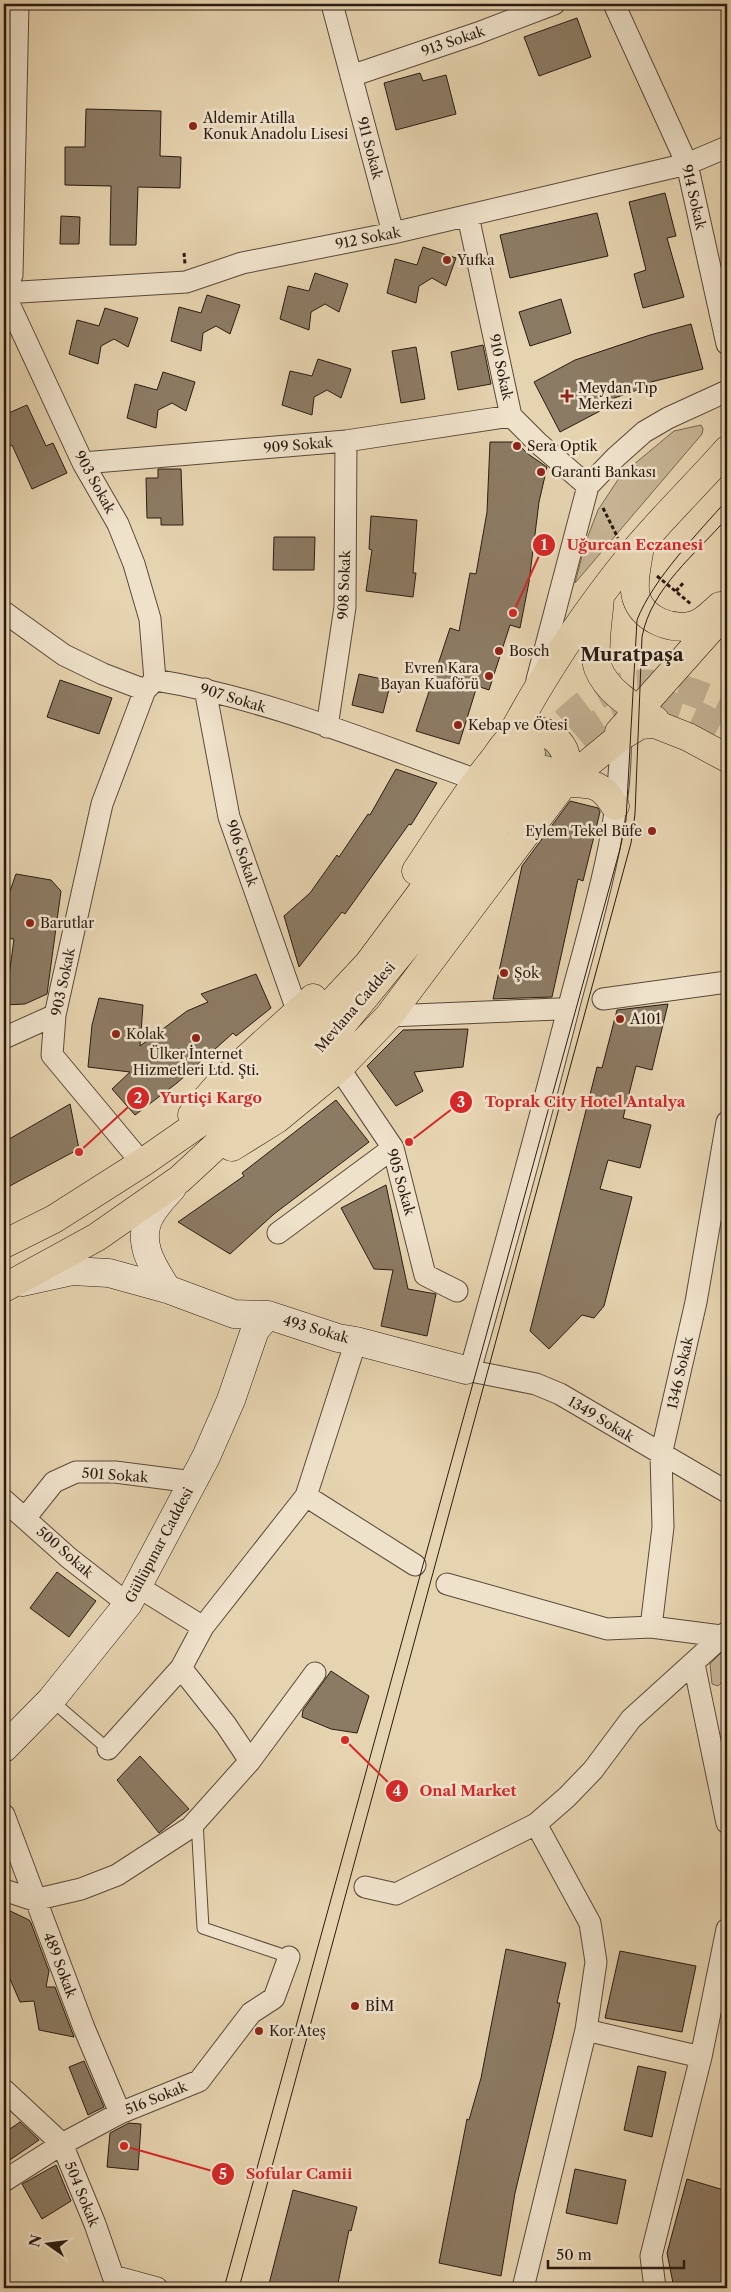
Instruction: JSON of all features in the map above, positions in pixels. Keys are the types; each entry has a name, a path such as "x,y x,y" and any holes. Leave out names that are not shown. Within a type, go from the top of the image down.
{"main road":[{"path":"180,1179 277,1119 339,1068 389,1016 538,761 535,690 632,548 727,450"},
{"path":"632,548 636,597 647,615 659,622 673,626 694,625 721,607"},
{"path":"600,596 596,645 597,667 610,687 630,703 673,730 727,758"},
{"path":"620,734 630,703 716,623 721,607"},
{"path":"165,1147 222,1081 298,1013 348,962 396,901 477,780 538,761 597,755 620,734 640,725 655,724 673,730"},
{"path":"538,761 605,790 614,806"},
{"name":"Mevlana Caddesi","path":"4,1244 54,1219 142,1163 231,1100 280,1058 368,964 500,787 538,761"},
{"name":"Mevlana Caddesi","path":"8,1286 97,1237 180,1179 326,1043 431,916 498,824 538,761"}],"street":[{"path":"4,293 12,275 14,162 10,54 18,4"},
{"name":"911 Sokak","path":"332,4 393,234"},
{"name":"913 Sokak","path":"351,76 478,33 554,4"},
{"name":"914 Sokak","path":"614,4 687,164 727,344"},
{"name":"912 Sokak","path":"4,293 186,282 242,262 393,234 687,164 727,148"},
{"path":"4,186 14,162"},
{"name":"910 Sokak","path":"468,216 511,416 588,486"},
{"name":"903 Sokak","path":"4,293 83,463 118,524 134,564 150,619 150,685 102,804 55,1015 52,1056 142,1163"},
{"path":"535,690 588,486 644,432 668,418 727,391"},
{"name":"909 Sokak","path":"83,463 346,441 511,416"},
{"name":"908 Sokak","path":"327,727 346,607 346,441"},
{"name":"907 Sokak","path":"4,612 64,655 103,674 150,685 205,688 327,727 477,780"},
{"name":"906 Sokak","path":"205,688 229,817 298,1013"},
{"path":"468,1370 522,1190 600,887 614,806 620,734"},
{"path":"603,999 727,982"},
{"path":"389,1016 559,1009"},
{"path":"4,1038 55,1015"},
{"name":"905 Sokak","path":"339,1068 393,1148 425,1275 457,1290"},
{"name":"1346 Sokak","path":"651,1627 663,1527 661,1455 696,1302 727,1122"},
{"path":"278,1233 393,1148"},
{"path":"167,1289 147,1256 146,1226 150,1214 180,1179"},
{"name":"493 Sokak","path":"8,1286 72,1271 109,1273 167,1289 234,1314 268,1315 338,1338 468,1370"},
{"name":"Güllüpınar Caddesi","path":"4,1748 50,1700 133,1595 193,1482 231,1400 255,1330 268,1315"},
{"path":"108,1749 181,1668 203,1627 306,1496 356,1341"},
{"name":"1349 Sokak","path":"468,1370 536,1384 560,1394 727,1492"},
{"name":"501 Sokak","path":"26,1517 54,1482 76,1472 115,1472 193,1482"},
{"path":"306,1496 415,1565"},
{"name":"500 Sokak","path":"4,1500 26,1517 69,1558 133,1595 203,1627"},
{"path":"447,1584 607,1629 651,1627 724,1634"},
{"path":"365,1887 396,1894 536,1824 567,1797 593,1770 632,1718 665,1686 694,1664 724,1634"},
{"path":"694,1664 727,1823"},
{"path":"181,1668 226,1724 250,1761"},
{"path":"4,1890 34,1900 81,1889 118,1875 191,1827 250,1761 315,1673"},
{"name":"489 Sokak","path":"4,1815 34,1900 84,2028 120,2113"},
{"path":"523,2288 586,2030 596,1962 590,1923 536,1824"},
{"path":"655,2288 650,2256 724,1967 727,1929"},
{"name":"516 Sokak","path":"4,2181 62,2144 120,2113 199,2080 251,2013 274,1998 289,1957"},
{"path":"586,2030 700,2057"},
{"name":"504 Sokak","path":"4,2090 62,2144 95,2224 105,2282 157,2288"}],"lane":[{"path":"50,1700 108,1749"},
{"path":"197,1820 203,1928 289,1957"}],"path":[{"path":"603,508 632,548 676,592 721,607"},
{"path":"676,592 684,582"}],"shaded area":[{"path":"701,425 703,429 702,434 575,583 586,541 598,510 621,475 674,431"},
{"path":"727,1647 727,1677 718,1686 712,1684 710,1664"}],"building":[{"path":"577,18 591,57 539,76 524,37"},
{"path":"420,73 423,81 446,75 456,114 396,130 384,83"},
{"path":"86,109 161,111 160,156 181,157 180,188 138,187 136,245 110,245 111,186 65,185 65,147 85,147"},
{"path":"665,193 676,236 667,238 684,297 643,308 634,274 646,270 629,202"},
{"path":"597,213 608,256 510,278 500,235"},
{"path":"61,216 80,217 79,244 60,244"},
{"path":"423,247 456,258 446,286 432,278 419,286 416,303 387,293 395,259 417,265"},
{"path":"315,273 348,284 339,312 325,304 311,312 309,330 280,319 288,286 309,291"},
{"path":"207,295 240,305 230,334 216,326 203,333 201,351 171,341 179,307 201,313"},
{"path":"561,299 571,333 530,346 519,312"},
{"path":"105,308 138,318 128,347 114,339 101,346 98,364 69,354 77,320 99,326"},
{"path":"691,324 703,369 651,382 652,385 597,404 600,411 560,432 534,382 575,360 650,335"},
{"path":"483,345 491,384 458,390 451,352"},
{"path":"416,347 425,399 401,403 392,351"},
{"path":"318,359 351,369 341,398 327,390 314,397 312,415 282,405 290,371 312,376"},
{"path":"163,372 195,382 186,411 172,403 158,410 156,428 127,418 135,384 157,390"},
{"path":"27,405 46,446 53,443 67,473 32,489 12,445 4,449 4,415"},
{"path":"490,442 516,442 528,454 547,467 539,502 529,582 520,628 510,625 489,690 477,686 459,744 416,731 450,628 459,631 470,573 476,574 487,512"},
{"path":"158,469 181,469 183,525 161,525 161,518 147,518 146,478 158,478"},
{"path":"371,516 417,520 413,573 416,573 413,597 366,591 372,550 369,549"},
{"path":"274,537 315,537 314,570 273,570"},
{"path":"359,674 391,681 383,713 352,705"},
{"path":"60,680 112,698 99,734 47,717"},
{"path":"396,769 437,783 411,825 409,824 345,914 342,912 299,967 284,916 310,893 337,855 339,857 368,814 370,815"},
{"path":"570,801 598,808 600,812 583,881 578,879 552,997 493,999 522,866"},
{"path":"16,874 51,880 61,891 47,994 25,1004 5,1005 14,939 4,938 4,908"},
{"path":"256,974 271,1008 236,1036 233,1033 177,1083 135,1115 112,1089 130,1072 88,1067 92,1025 99,998 143,1005 140,1046 187,1011 208,1002 201,994"},
{"path":"668,1004 652,1070 636,1066 623,1118 651,1125 640,1168 608,1160 600,1189 632,1197 604,1306 594,1318 582,1315 549,1349 530,1331 597,1067 602,1068 617,1010"},
{"path":"468,1029 463,1067 414,1072 423,1091 396,1106 367,1066 403,1030"},
{"path":"336,1100 369,1142 274,1214 230,1254 178,1222 244,1176 242,1173"},
{"path":"70,1104 79,1149 4,1189 4,1142"},
{"path":"386,1185 408,1289 436,1294 427,1336 381,1326 393,1270 374,1269 341,1208"},
{"path":"57,1572 96,1601 69,1637 30,1608"},
{"path":"331,1671 369,1696 357,1733 331,1729 302,1717 303,1710"},
{"path":"140,1756 189,1809 159,1833 117,1780"},
{"path":"4,1908 29,1920 31,1923 49,1971 46,1987 55,1987 74,2037 39,2030 34,2001 20,2002 7,1972 4,1971"},
{"path":"506,1949 566,1963 557,2003 560,2003 553,2035 515,2193 501,2276 439,2263 467,2119 469,2120 481,2078"},
{"path":"620,1951 696,1966 682,2032 605,2018"},
{"path":"84,2061 104,2107 88,2115 69,2067"},
{"path":"638,2066 666,2072 652,2137 624,2130"},
{"path":"20,2122 39,2140 4,2164 4,2133"},
{"path":"129,2123 141,2124 138,2170 107,2167 110,2133"},
{"path":"56,2165 71,2201 42,2219 22,2184"},
{"path":"575,2169 626,2180 617,2224 566,2213"},
{"path":"687,2179 727,2191 727,2288 674,2288 667,2253"},
{"path":"293,2190 357,2207 351,2231 349,2230 337,2288 268,2288"}],"tunnel":[{"path":"534,751 567,719 588,702 605,692 622,686 658,684 675,687 693,692 727,707"},
{"path":"548,767 596,725 624,710 639,706 655,704 683,709 727,731"}],"tram line":[{"path":"224,2288 620,849 626,820 637,620 644,604 665,573 727,500"},
{"path":"239,2288 631,843 635,814 642,637 647,619 665,587 727,518"}],"place":[{"name":"Aldemir Atilla Konuk Anadolu Lisesi","path":"193,126"},
{"name":"Yufka","path":"447,260"},
{"name":"Meydan Tıp Merkezi","path":"567,396"},
{"name":"Sera Optik","path":"517,446"},
{"name":"Garanti Bankası","path":"541,472"},
{"name":"Uğurcan Eczanesi","path":"513,613"},
{"name":"Bosch","path":"499,651"},
{"name":"Evren Kara Bayan Kuaförü","path":"489,676"},
{"name":"Kebap ve Ötesi","path":"458,725"},
{"name":"Eylem Tekel Büfe","path":"652,831"},
{"name":"Barutlar","path":"30,923"},
{"name":"Şok","path":"504,973"},
{"name":"A101","path":"620,1019"},
{"name":"Kolak","path":"116,1034"},
{"name":"Ülker İnternet Hizmetleri Ltd. Şti.","path":"196,1038"},
{"name":"Toprak City Hotel Antalya","path":"409,1142"},
{"name":"Yurtiçi Kargo","path":"79,1152"},
{"name":"Onal Market","path":"345,1740"},
{"name":"BİM","path":"355,2006"},
{"name":"Kor Ateş","path":"259,2031"},
{"name":"Sofular Camii","path":"124,2146"}],"district":[{"name":"Muratpaşa","path":"632,654"}]}
